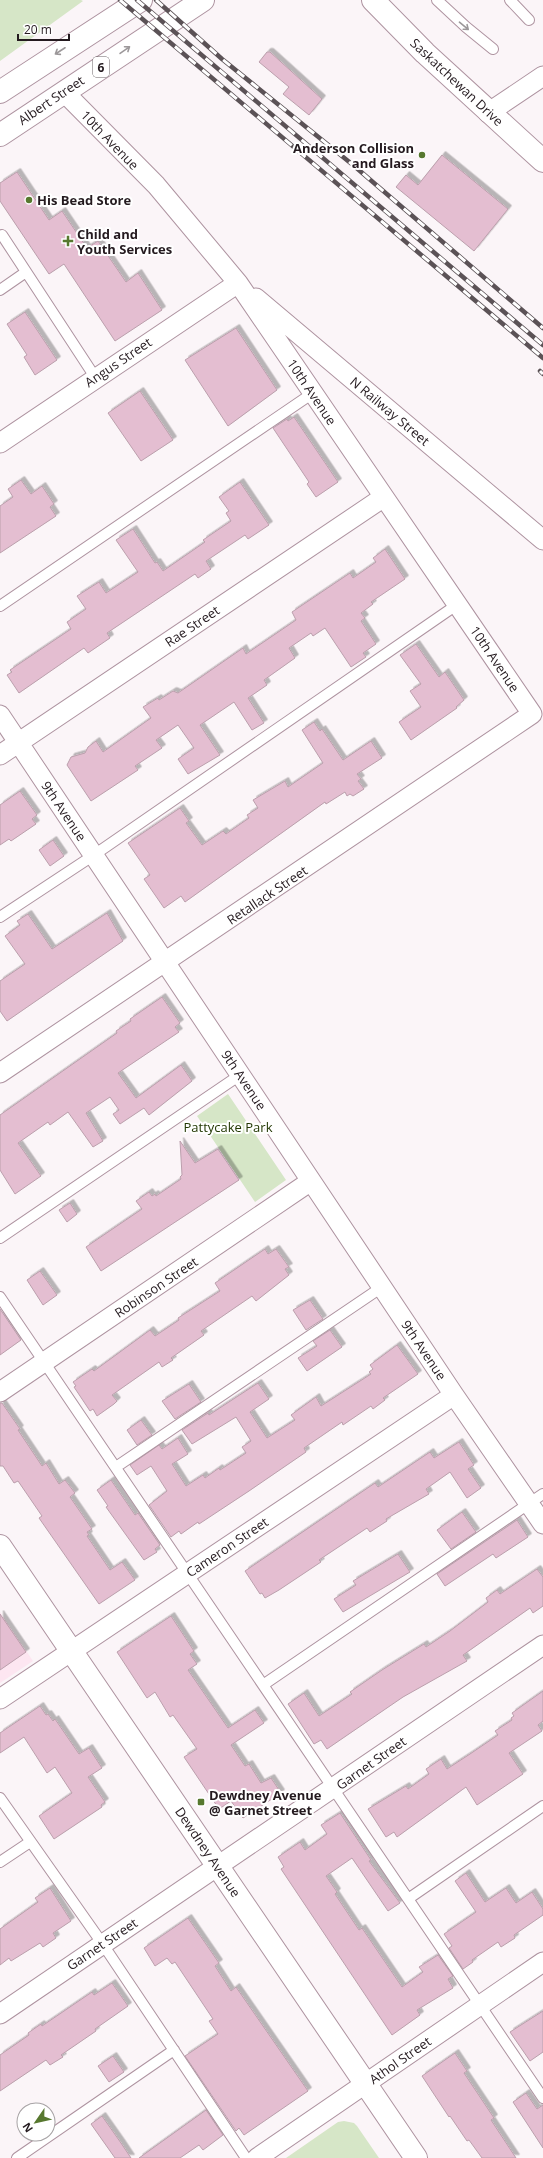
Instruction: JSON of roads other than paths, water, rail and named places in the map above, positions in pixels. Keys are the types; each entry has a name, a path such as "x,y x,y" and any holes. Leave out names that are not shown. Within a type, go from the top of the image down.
{"main road":[{"path":"0,92 141,0"},
{"name":"Albert Street","path":"0,135 203,0"},
{"name":"Saskatchewan Drive","path":"373,0 425,53 488,113 543,161"},
{"name":"Dewdney Avenue","path":"0,1546 416,2158"}],"street":[{"path":"488,113 543,76"},
{"name":"10th Avenue","path":"64,92 156,185 238,283 532,714"},
{"name":"Angus Street","path":"0,442 95,377 238,283"},
{"name":"N Railway Street","path":"238,283 543,540"},
{"name":"Rae Street","path":"0,755 384,497"},
{"name":"Retallack Street","path":"0,1073 532,714"},
{"name":"9th Avenue","path":"0,715 454,1395 536,1499 543,1524"},
{"name":"Robinson Street","path":"0,1392 311,1181"},
{"name":"Cameron Street","path":"0,1699 454,1395"},
{"name":"Garnet Street","path":"0,2014 102,1943 334,1789 543,1645"},
{"name":"Athol Street","path":"257,2158 543,1962"}],"lane":[{"path":"437,0 466,27 493,49"},
{"path":"510,0 529,20"},
{"path":"2,234 95,377"},
{"path":"0,290 26,272"},
{"path":"0,606 313,393"},
{"path":"0,917 94,855 458,604"},
{"path":"0,1238 240,1075"},
{"path":"116,1467 382,1287"},
{"path":"0,1297 116,1467 186,1574 334,1789 543,2098"},
{"path":"263,1685 536,1499"},
{"path":"0,1798 102,1943 246,2158"},
{"path":"408,1899 543,1806"},
{"path":"0,1862 30,1842"},
{"path":"17,2158 174,2050"}],"railway":[{"path":"120,0 543,358"},
{"path":"137,0 543,345"},
{"path":"156,0 222,59 353,165 543,328"},
{"path":"540,371 543,374"}],"place":[{"name":"Anderson Collision and Glass","path":"422,155"},
{"name":"His Bead Store","path":"29,200"},
{"name":"Child and Youth Services","path":"68,241"},
{"name":"Dewdney Avenue @ Garnet Street","path":"201,1802"}],"park label":[{"name":"Pattycake Park","path":"228,1127"}]}
